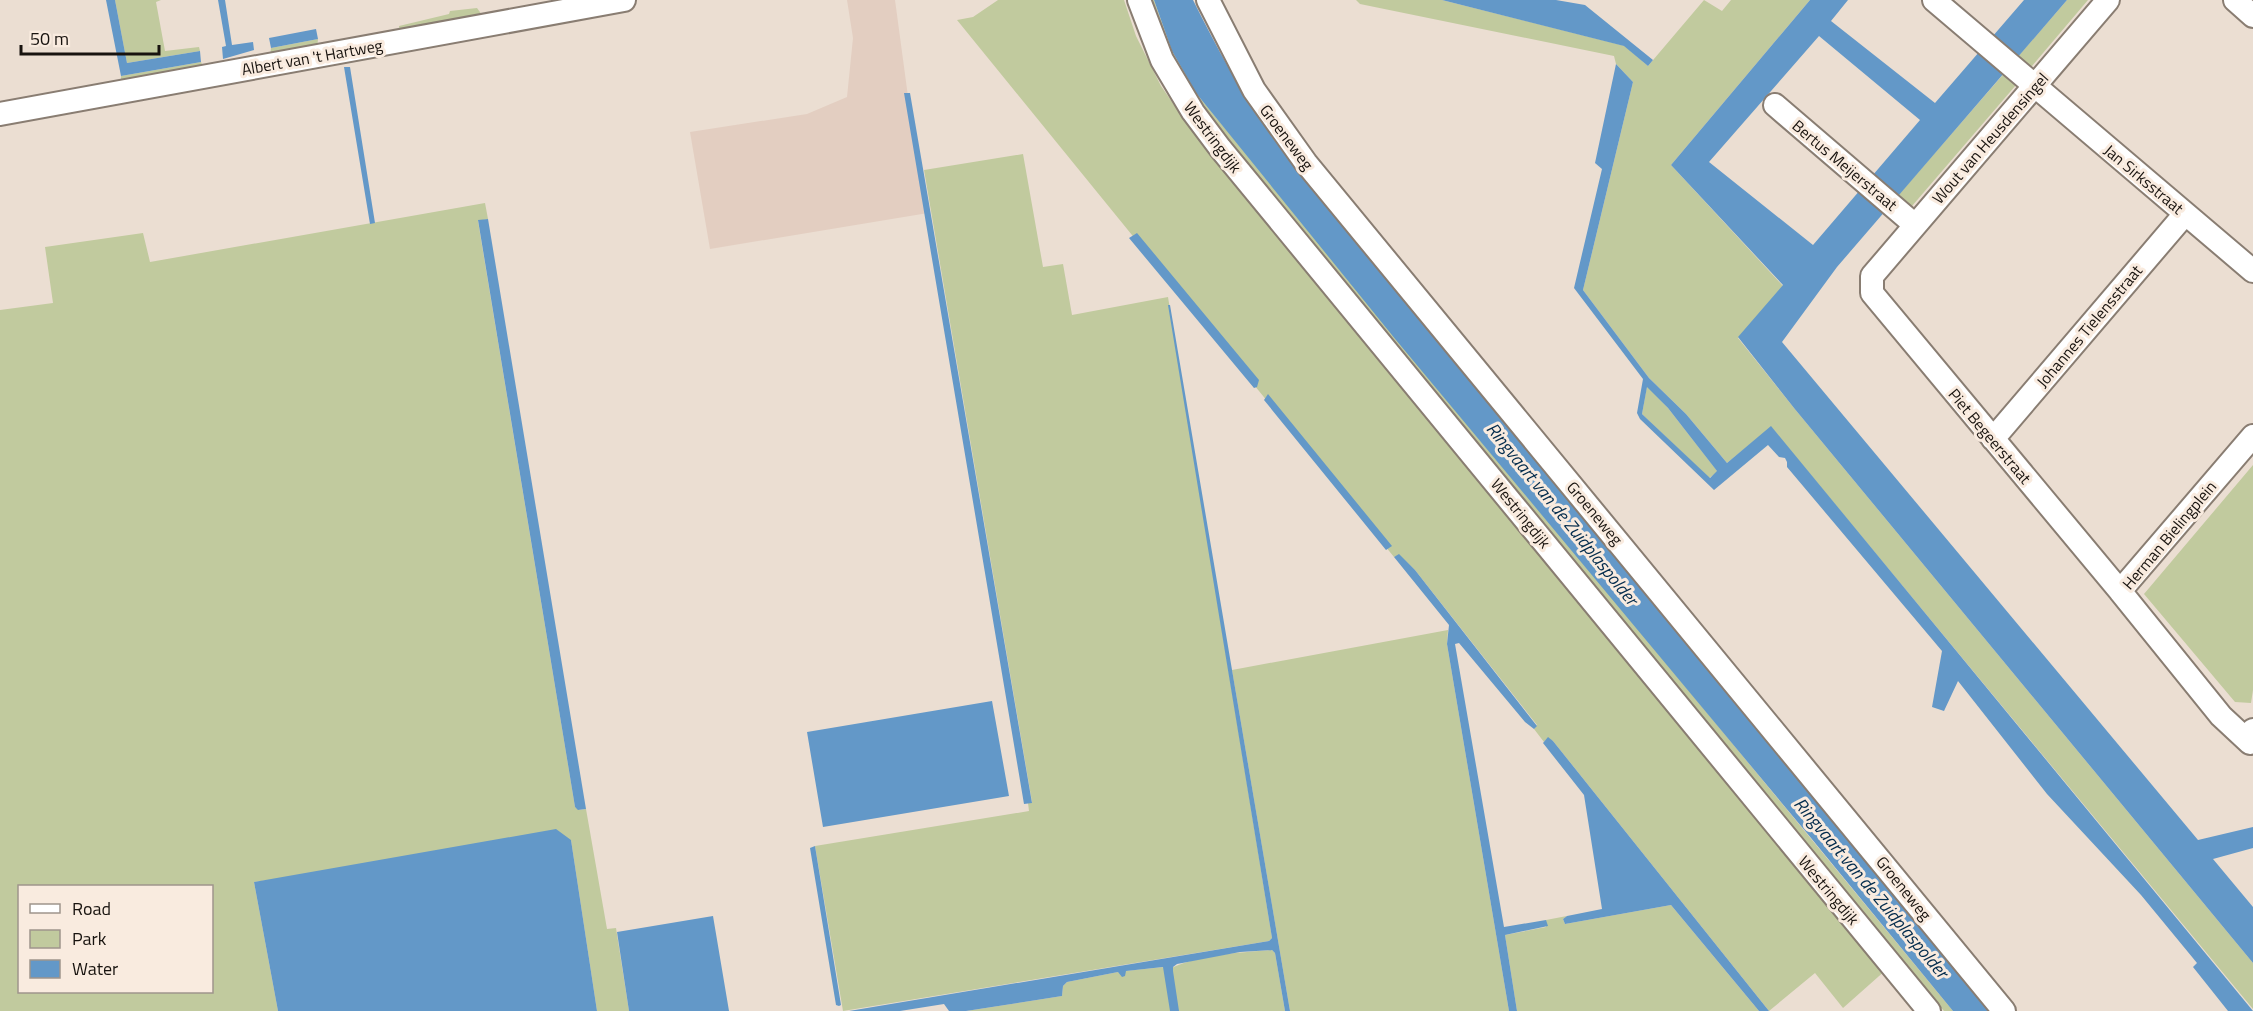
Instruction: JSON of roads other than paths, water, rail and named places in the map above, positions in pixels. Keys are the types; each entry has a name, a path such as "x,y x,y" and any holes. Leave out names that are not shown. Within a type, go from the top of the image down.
{"street":[{"name":"Albert van 't Hartweg","path":"0,114 624,0"},
{"name":"Westringdijk","path":"1139,0 1162,60 1193,112 1222,151 1929,1011"},
{"name":"Groeneweg","path":"1208,0 1254,90 1300,156 2004,1011"},
{"name":"Jan Sirksstraat","path":"1934,0 2253,271"},
{"name":"Wout van Heusdensingel","path":"1872,276 1908,218 2026,79 2108,0"},
{"path":"2235,0 2253,16"},
{"name":"Bertus Meijerstraat","path":"1775,105 1908,218"},
{"name":"Johannes Tielensstraat","path":"1993,439 2185,214"},
{"name":"Piet Begeerstraat","path":"1872,276 1872,293 2120,591"},
{"name":"Herman Bielingplein","path":"2252,742 2221,716 2120,591 2253,436"}],"water":[{"path":"106,0 115,0 127,63 200,51 201,62 121,76"},
{"path":"218,0 225,0 232,45 253,42 254,50 223,59 222,47 226,46"},
{"name":"Ringvaart van de Zuidplaspolder","path":"1154,0 1193,0 1234,76 1281,149 1991,1011 1953,1011 1396,340 1196,93 1172,51"},
{"path":"1442,0 1556,0 1585,5 1653,60 1648,66 1624,46"},
{"path":"1810,0 1848,0 1831,21 1935,103 2024,0 2067,0 1837,267 1782,342 2198,840 2253,827 2253,848 2213,859 2253,907 2253,963 1794,408 1738,337 1783,285 1671,165","holes":["1819,36 1920,120 1813,245 1709,162"]},
{"path":"316,29 318,39 271,48 269,38"},
{"path":"1616,64 1633,82 1583,290 1649,378 1686,414 1727,463 1771,426 2253,1011 2228,1011 2193,967 2197,963 2141,895 2047,794 1958,681 1944,711 1932,707 1942,651 1787,467 1785,458 1779,457 1768,445 1714,490 1640,419 1637,413 1643,379 1574,288 1602,169 1595,163","holes":["1647,387 1668,408 1717,471 1710,478 1642,414"]},
{"path":"344,67 350,67 375,223 370,224"},
{"path":"904,93 910,93 1032,803 1024,804"},
{"path":"488,219 586,809 578,810 575,807 478,220"},
{"path":"1137,233 1259,380 1257,387 1254,388 1129,238"},
{"path":"1168,305 1170,305 1290,1011 1285,1011 1275,953 1272,950 1240,952 1177,964 1173,967 1173,971 1179,1011 1170,1011 1163,967 1126,971 1125,976 1122,977 1118,972 1067,982 1063,986 1062,996 966,1011 949,1011 944,1004 900,1011 849,1011 1269,941 1272,938"},
{"path":"1268,394 1392,546 1386,550 1264,400"},
{"path":"1399,554 1415,570 1537,726 1534,729 1525,722 1459,643 1455,644 1504,927 1546,920 1548,926 1505,935 1517,1011 1509,1011 1447,644 1449,625 1394,557"},
{"path":"992,701 1009,796 823,827 807,732"},
{"path":"1548,737 1769,1011 1759,1011 1671,905 1565,924 1563,919 1567,916 1602,909 1584,795 1543,743"},
{"path":"556,829 571,840 597,1011 278,1011 254,882"},
{"path":"815,846 841,1005 839,1006 836,1005 810,848"},
{"path":"713,916 729,1011 629,1011 617,932"}]}
